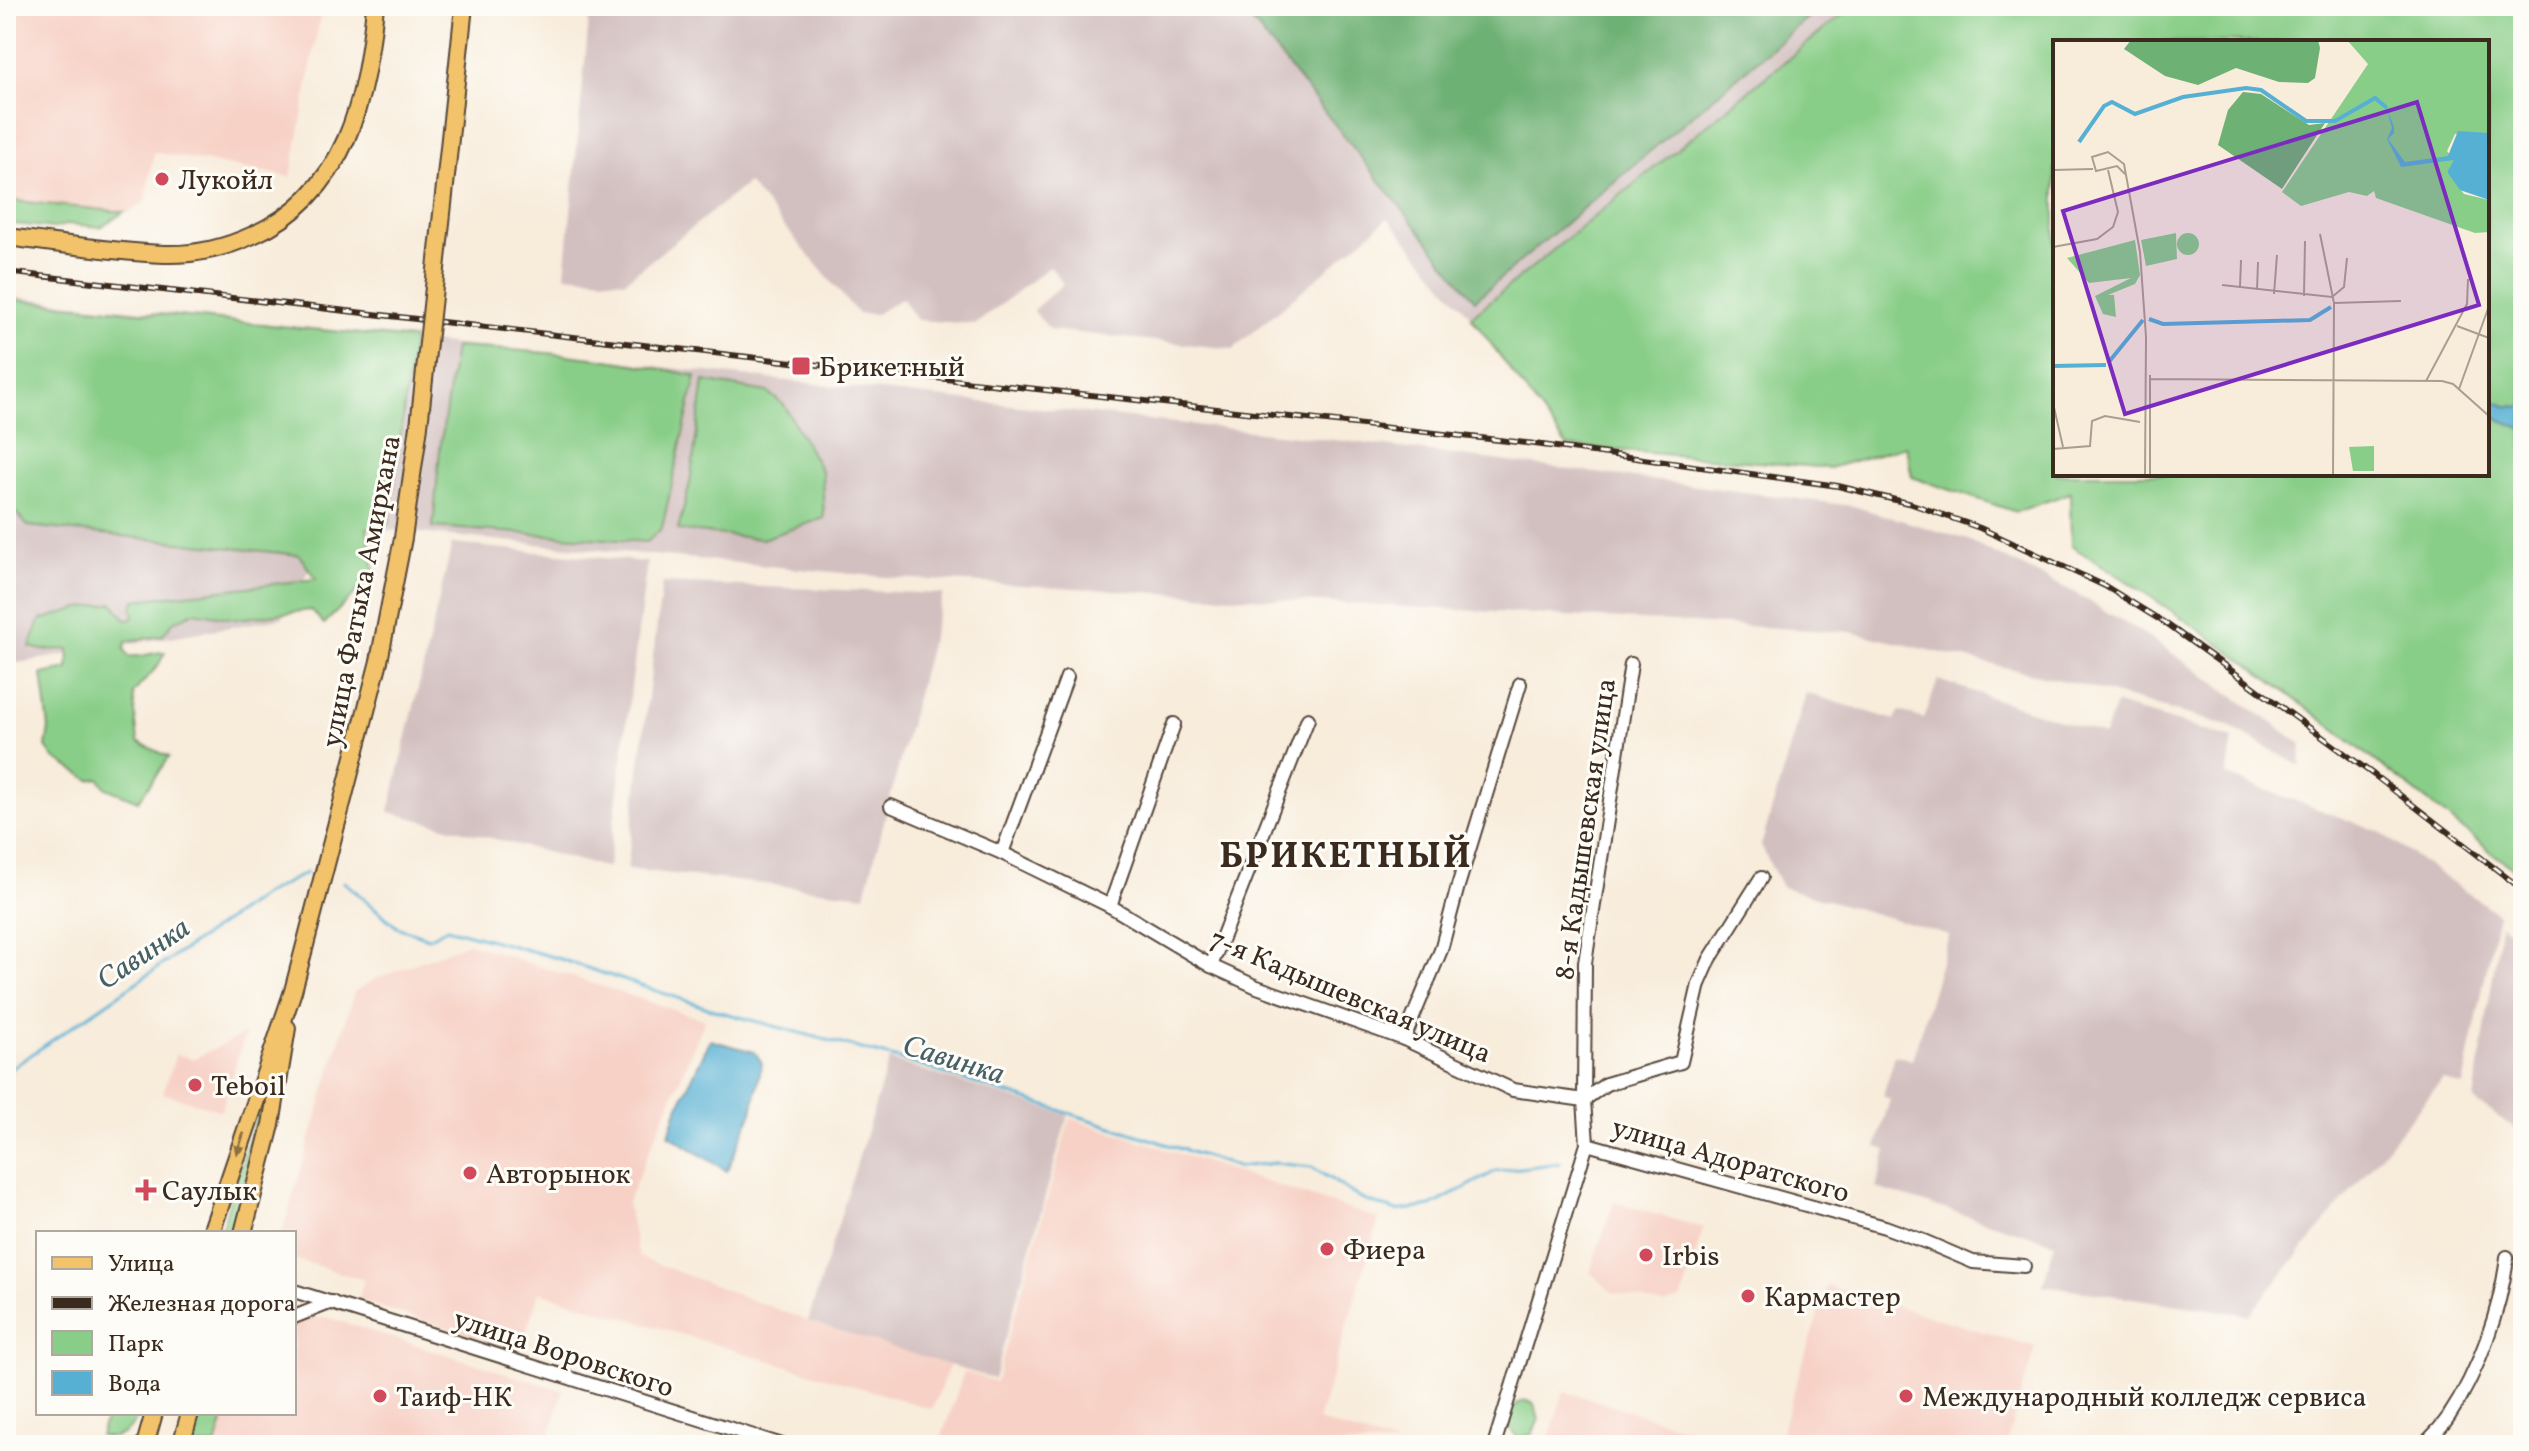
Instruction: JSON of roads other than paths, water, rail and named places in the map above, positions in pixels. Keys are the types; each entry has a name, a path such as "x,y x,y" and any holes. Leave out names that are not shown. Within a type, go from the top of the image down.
{"main road":[{"path":"6,237 165,254 199,252 235,243 268,228 314,192 342,152 356,117 371,47 375,6"},
{"name":"улица Фатыха Амирхана","path":"212,1231 293,991 379,661 403,538 419,426 464,6"},
{"name":"улица Фатыха Амирхана","path":"244,1231 271,1125 293,991"},
{"path":"145,1445 153,1415"},
{"path":"181,1445 189,1415"}],"street":[{"name":"8-я Кадышевская улица","path":"1587,1144 1584,1100 1585,963 1631,664"},
{"path":"1002,853 1067,677"},
{"path":"1404,1039 1441,950 1520,684"},
{"path":"1211,966 1308,719"},
{"path":"1110,906 1174,724"},
{"name":"7-я Кадышевская улица","path":"891,806 1002,853 1110,906 1211,966 1257,987 1404,1039 1513,1090 1584,1100"},
{"path":"1584,1100 1606,1084 1681,1062 1699,984 1710,959 1761,878"},
{"name":"улица Адоратского","path":"1494,1445 1587,1144 1885,1227 1973,1262 2024,1266"},
{"path":"2424,1445 2449,1417 2485,1347 2504,1288 2507,1257"},
{"name":"улица Воровского","path":"296,1292 782,1445"},
{"path":"296,1314 332,1302"}],"water":[{"path":"2489,398 2506,406 2523,407 2523,429 2489,415"},
{"path":"710,1040 755,1052 762,1063 752,1112 727,1171 669,1135 676,1112"}],"waterway":[{"name":"Савинка","path":"6,1072 265,894 306,873"},
{"name":"Савинка","path":"344,882 397,927 428,938 447,928 557,958 717,1011 899,1059 1238,1167 1275,1163 1312,1167 1361,1199 1397,1211 1431,1206 1496,1171 1560,1163"}],"railway":[{"path":"6,272 1535,444 1838,486 1912,504 1980,528 2105,586 2165,623 2374,775 2523,890"}],"place":[{"name":"Лукойл","path":"162,179"},
{"name":"Брикетный","path":"801,366"},
{"name":"Teboil","path":"195,1085"},
{"name":"Авторынок","path":"470,1173"},
{"name":"Саулык","path":"146,1190"},
{"name":"Фиера","path":"1327,1249"},
{"name":"Irbis","path":"1646,1255"},
{"name":"Кармастер","path":"1748,1296"},
{"name":"Таиф-НК","path":"380,1396"},
{"name":"Международный колледж сервиса","path":"1906,1396"}],"district":[{"name":"БРИКЕТНЫЙ","path":"1346,854"}]}
